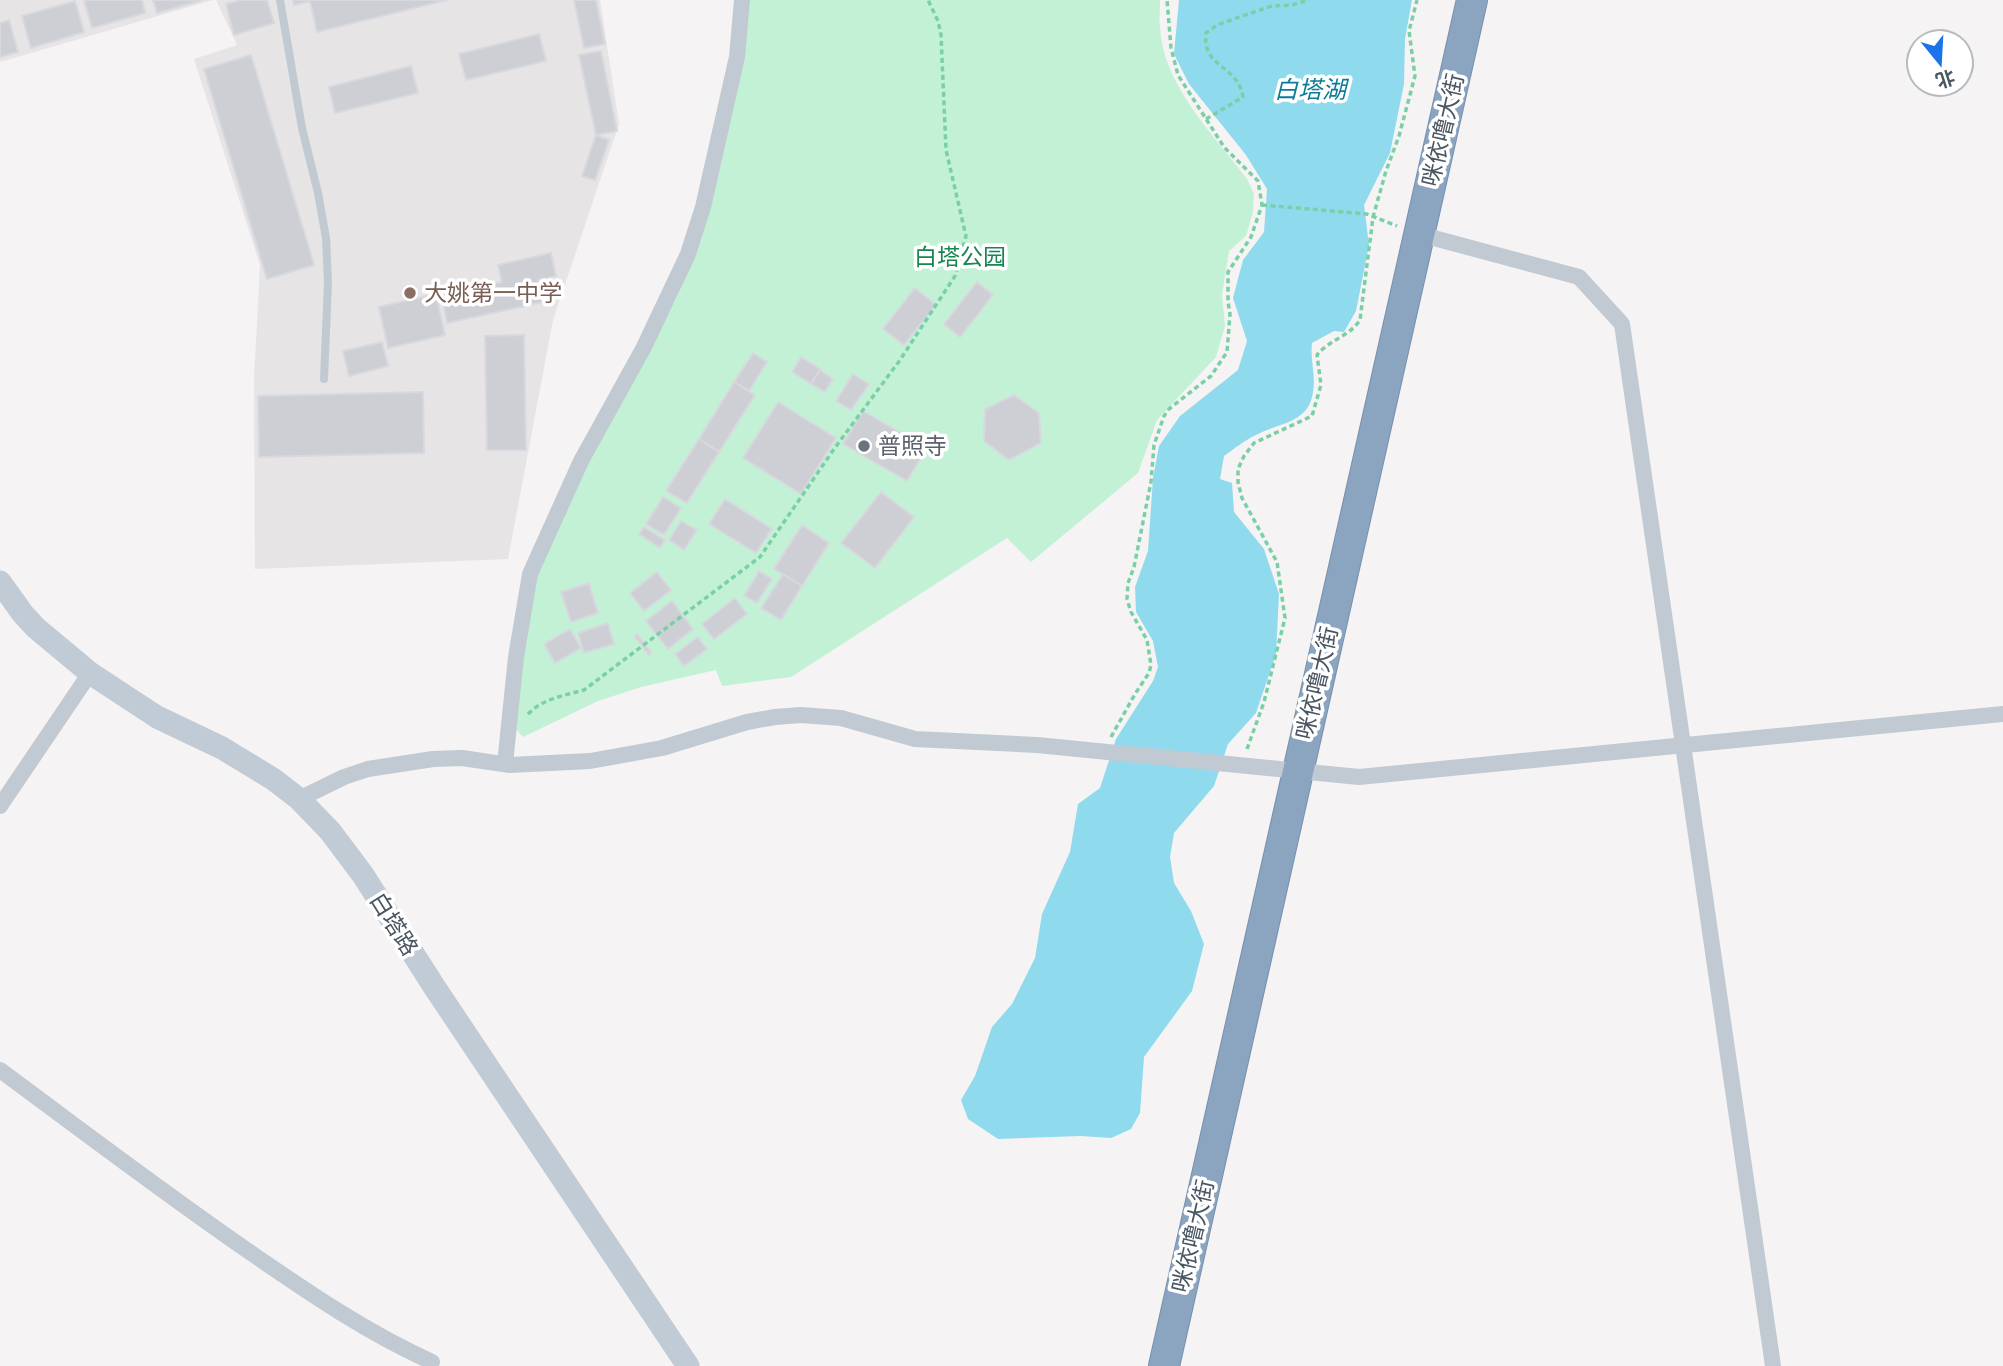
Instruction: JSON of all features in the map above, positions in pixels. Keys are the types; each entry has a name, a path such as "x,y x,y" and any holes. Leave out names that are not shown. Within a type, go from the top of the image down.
{"highway":[{"name":"咪依噜大街","path":"1164,1366 1472,0"}],"street":[{"path":"505,764 516,657 530,574 581,461 644,347 688,254 703,207 737,57 742,18 741,0"},
{"path":"1419,234 1579,277 1622,324 1773,1366"},
{"name":"白塔路","path":"0,582 36,628 90,673 157,717 247,762 299,799 330,831 363,875 450,1011 688,1366"},
{"path":"0,806 90,673"},
{"path":"299,799 344,777 368,769 433,759 462,758 505,764 543,765 590,761 662,748 747,722 801,715 841,718 915,738 1037,745 1297,773 1359,777 2003,714"},
{"path":"0,1070 165,1192 316,1297 369,1331 432,1362"}],"lane":[{"path":"280,0 304,137 326,238 328,282 324,379"}],"path":[{"path":"524,719 541,703 584,690 760,556 900,360 955,276 966,236 946,150 941,35 938,20 928,0"},
{"path":"1102,752 1152,665 1147,640 1131,612 1127,599 1128,583 1134,567 1151,482 1154,445 1169,409 1202,385 1227,352 1230,314 1228,272 1251,237 1262,205 1258,180 1224,147 1175,68 1167,0"},
{"path":"1206,119 1242,97 1241,86 1232,73 1221,67 1208,52 1206,33 1217,25 1272,6 1292,5 1309,0"},
{"path":"1240,767 1264,702 1285,618 1277,562 1242,498 1238,469 1254,443 1297,424 1314,413 1321,384 1317,355 1332,341 1355,327 1362,312 1373,217 1415,76 1409,31 1417,0"},
{"path":"1262,205 1367,214 1419,234"}],"shaded area":[{"path":"0,0 213,0 0,62"},
{"name":"大姚第一中学","path":"216,0 600,0 619,124 553,320 508,559 255,569 254,379 260,265 194,59 237,45"}],"green space":[{"name":"白塔公园","path":"747,0 1160,0 1163,49 1170,69 1192,108 1247,179 1254,194 1253,212 1246,236 1229,251 1222,295 1225,326 1216,357 1157,420 1138,473 1031,562 1007,538 791,677 722,686 716,670 641,687 598,701 523,737 512,725 531,589 587,460 676,299 707,212"}],"water":[{"name":"白塔湖","path":"1179,0 1412,0 1405,39 1404,84 1390,153 1364,205 1369,245 1356,311 1344,332 1334,331 1312,343 1314,386 1305,411 1291,421 1252,437 1224,456 1220,479 1232,483 1234,512 1264,549 1279,594 1276,654 1256,713 1228,744 1214,786 1174,833 1170,857 1174,883 1191,911 1204,944 1192,991 1144,1057 1140,1113 1131,1129 1111,1138 1081,1136 998,1139 968,1119 961,1100 975,1076 992,1027 1012,1004 1035,958 1042,914 1070,852 1078,804 1100,788 1116,739 1153,681 1158,667 1153,641 1136,612 1135,587 1148,551 1153,478 1159,446 1180,416 1238,370 1247,341 1233,298 1243,260 1264,232 1267,189 1246,155 1189,84 1174,54"}],"building":[{"path":"84,0 142,0 145,13 92,28"},
{"path":"153,0 202,0 157,13"},
{"path":"240,0 267,0 274,23 234,35 226,4"},
{"path":"293,0 447,0 317,32 310,1 294,5"},
{"path":"574,0 596,0 605,44 584,48"},
{"path":"75,1 84,32 31,48 22,16"},
{"path":"9,20 18,52 0,57 0,23"},
{"path":"539,34 546,61 466,80 459,54"},
{"path":"601,51 617,131 596,135 579,55"},
{"path":"251,55 314,265 267,279 204,69"},
{"path":"411,66 418,93 335,113 329,87"},
{"path":"596,135 609,140 595,180 582,176"},
{"path":"551,253 556,276 538,280 543,302 447,323 441,295 502,282 498,265"},
{"path":"977,282 993,295 960,337 944,324"},
{"path":"915,288 936,305 904,345 883,329"},
{"path":"436,294 445,335 388,348 379,307"},
{"path":"524,335 526,450 487,450 485,336"},
{"path":"382,342 388,366 349,376 343,351"},
{"path":"753,353 767,362 749,391 734,382"},
{"path":"801,357 821,369 811,384 792,372"},
{"path":"820,370 833,379 825,392 811,384"},
{"path":"853,374 869,384 851,410 836,401"},
{"path":"734,382 755,395 719,452 699,439"},
{"path":"423,392 424,453 259,457 258,396"},
{"path":"1014,395 1039,413 1041,443 1009,460 984,441 985,409"},
{"path":"778,402 836,438 801,494 743,458"},
{"path":"863,411 927,448 907,481 843,444"},
{"path":"699,439 719,452 687,503 666,491"},
{"path":"881,492 914,517 875,568 841,543"},
{"path":"663,497 681,508 664,535 646,524"},
{"path":"725,499 772,529 756,553 709,524"},
{"path":"681,521 697,530 684,550 669,540"},
{"path":"802,525 829,543 802,586 774,569"},
{"path":"644,527 665,540 660,548 639,534"},
{"path":"759,571 772,579 757,603 744,596"},
{"path":"657,572 671,590 644,611 630,593"},
{"path":"783,574 802,586 781,620 761,608"},
{"path":"589,583 598,613 571,622 561,592"},
{"path":"735,598 747,614 714,639 702,624"},
{"path":"672,601 693,629 668,649 646,621"},
{"path":"608,623 614,644 584,653 578,633"},
{"path":"570,629 581,648 555,663 544,644"},
{"path":"637,634 651,652 649,655 635,637"},
{"path":"698,637 707,649 684,666 675,654"}],"place":[{"name":"大姚第一中学","path":"410,293"},
{"name":"普照寺","path":"864,446"}]}
